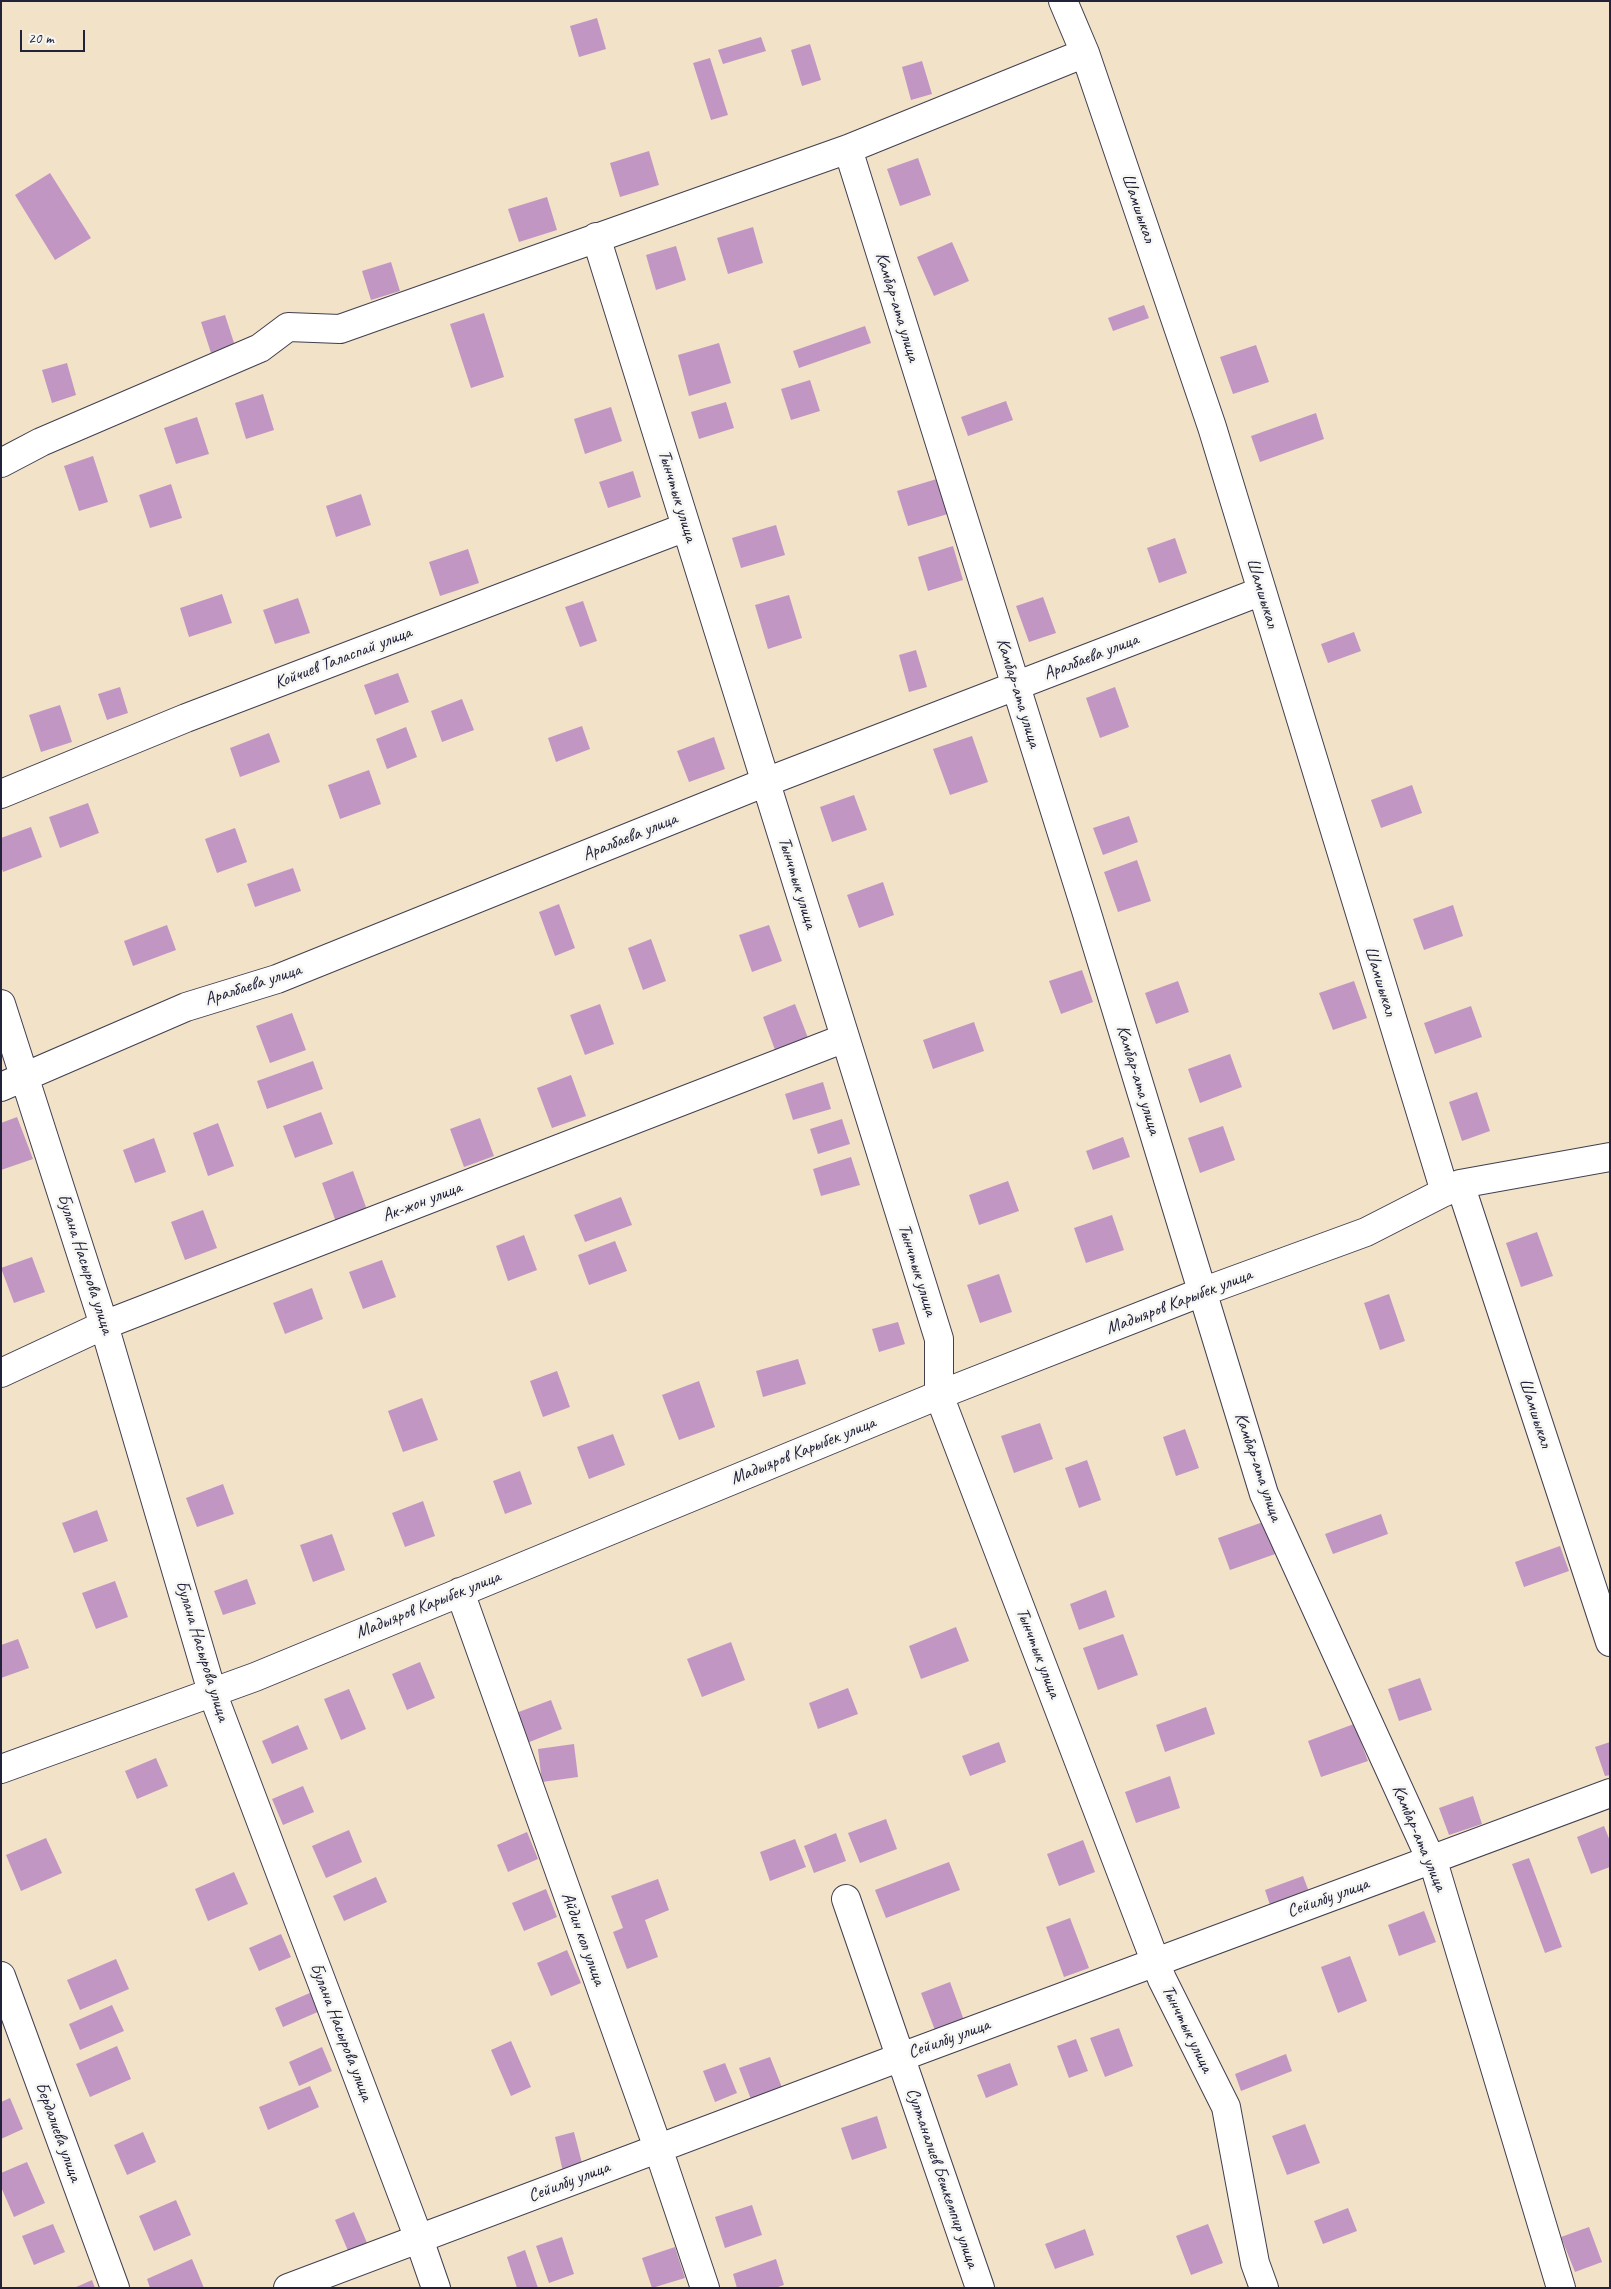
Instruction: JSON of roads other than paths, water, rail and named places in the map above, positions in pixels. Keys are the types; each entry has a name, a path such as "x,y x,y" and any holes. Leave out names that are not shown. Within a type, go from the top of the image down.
{"street":[{"name":"Шамшыкал","path":"1063,1 1085,53 1212,427 1262,591 1452,1188 1610,1642"},
{"path":"1,463 41,442 260,348 288,327 340,329 848,148 1085,53"},
{"name":"Камбар-ата улица","path":"848,148 1016,686 1264,1494 1436,1872 1561,2288"},
{"name":"Тынчтык улица","path":"596,237 939,1339 939,1396 1156,1962 1226,2107 1255,2263 1264,2288"},
{"name":"Койчиев Таласпай улица","path":"1,794 195,715 686,527"},
{"name":"Аралбаева улица","path":"13,1082 186,1007 276,979 766,782 1262,591"},
{"name":"Булана Насырова улица","path":"1,1004 13,1082 104,1325 212,1692 436,2288"},
{"name":"Ак-жон улица","path":"1,1372 104,1325 845,1038"},
{"name":"Мадыяров Карыбек улица","path":"1,1769 264,1673 939,1396 1202,1292 1366,1232 1452,1188 1610,1157"},
{"name":"Айдин кол улица","path":"460,1592 658,2148 704,2288"},
{"name":"Сейилбу улица","path":"288,2288 1610,1793"},
{"name":"Султаналиев Бешкемпир улица","path":"846,1899 980,2288"},
{"name":"Бердалиева улица","path":"1,1976 115,2288"}]}
